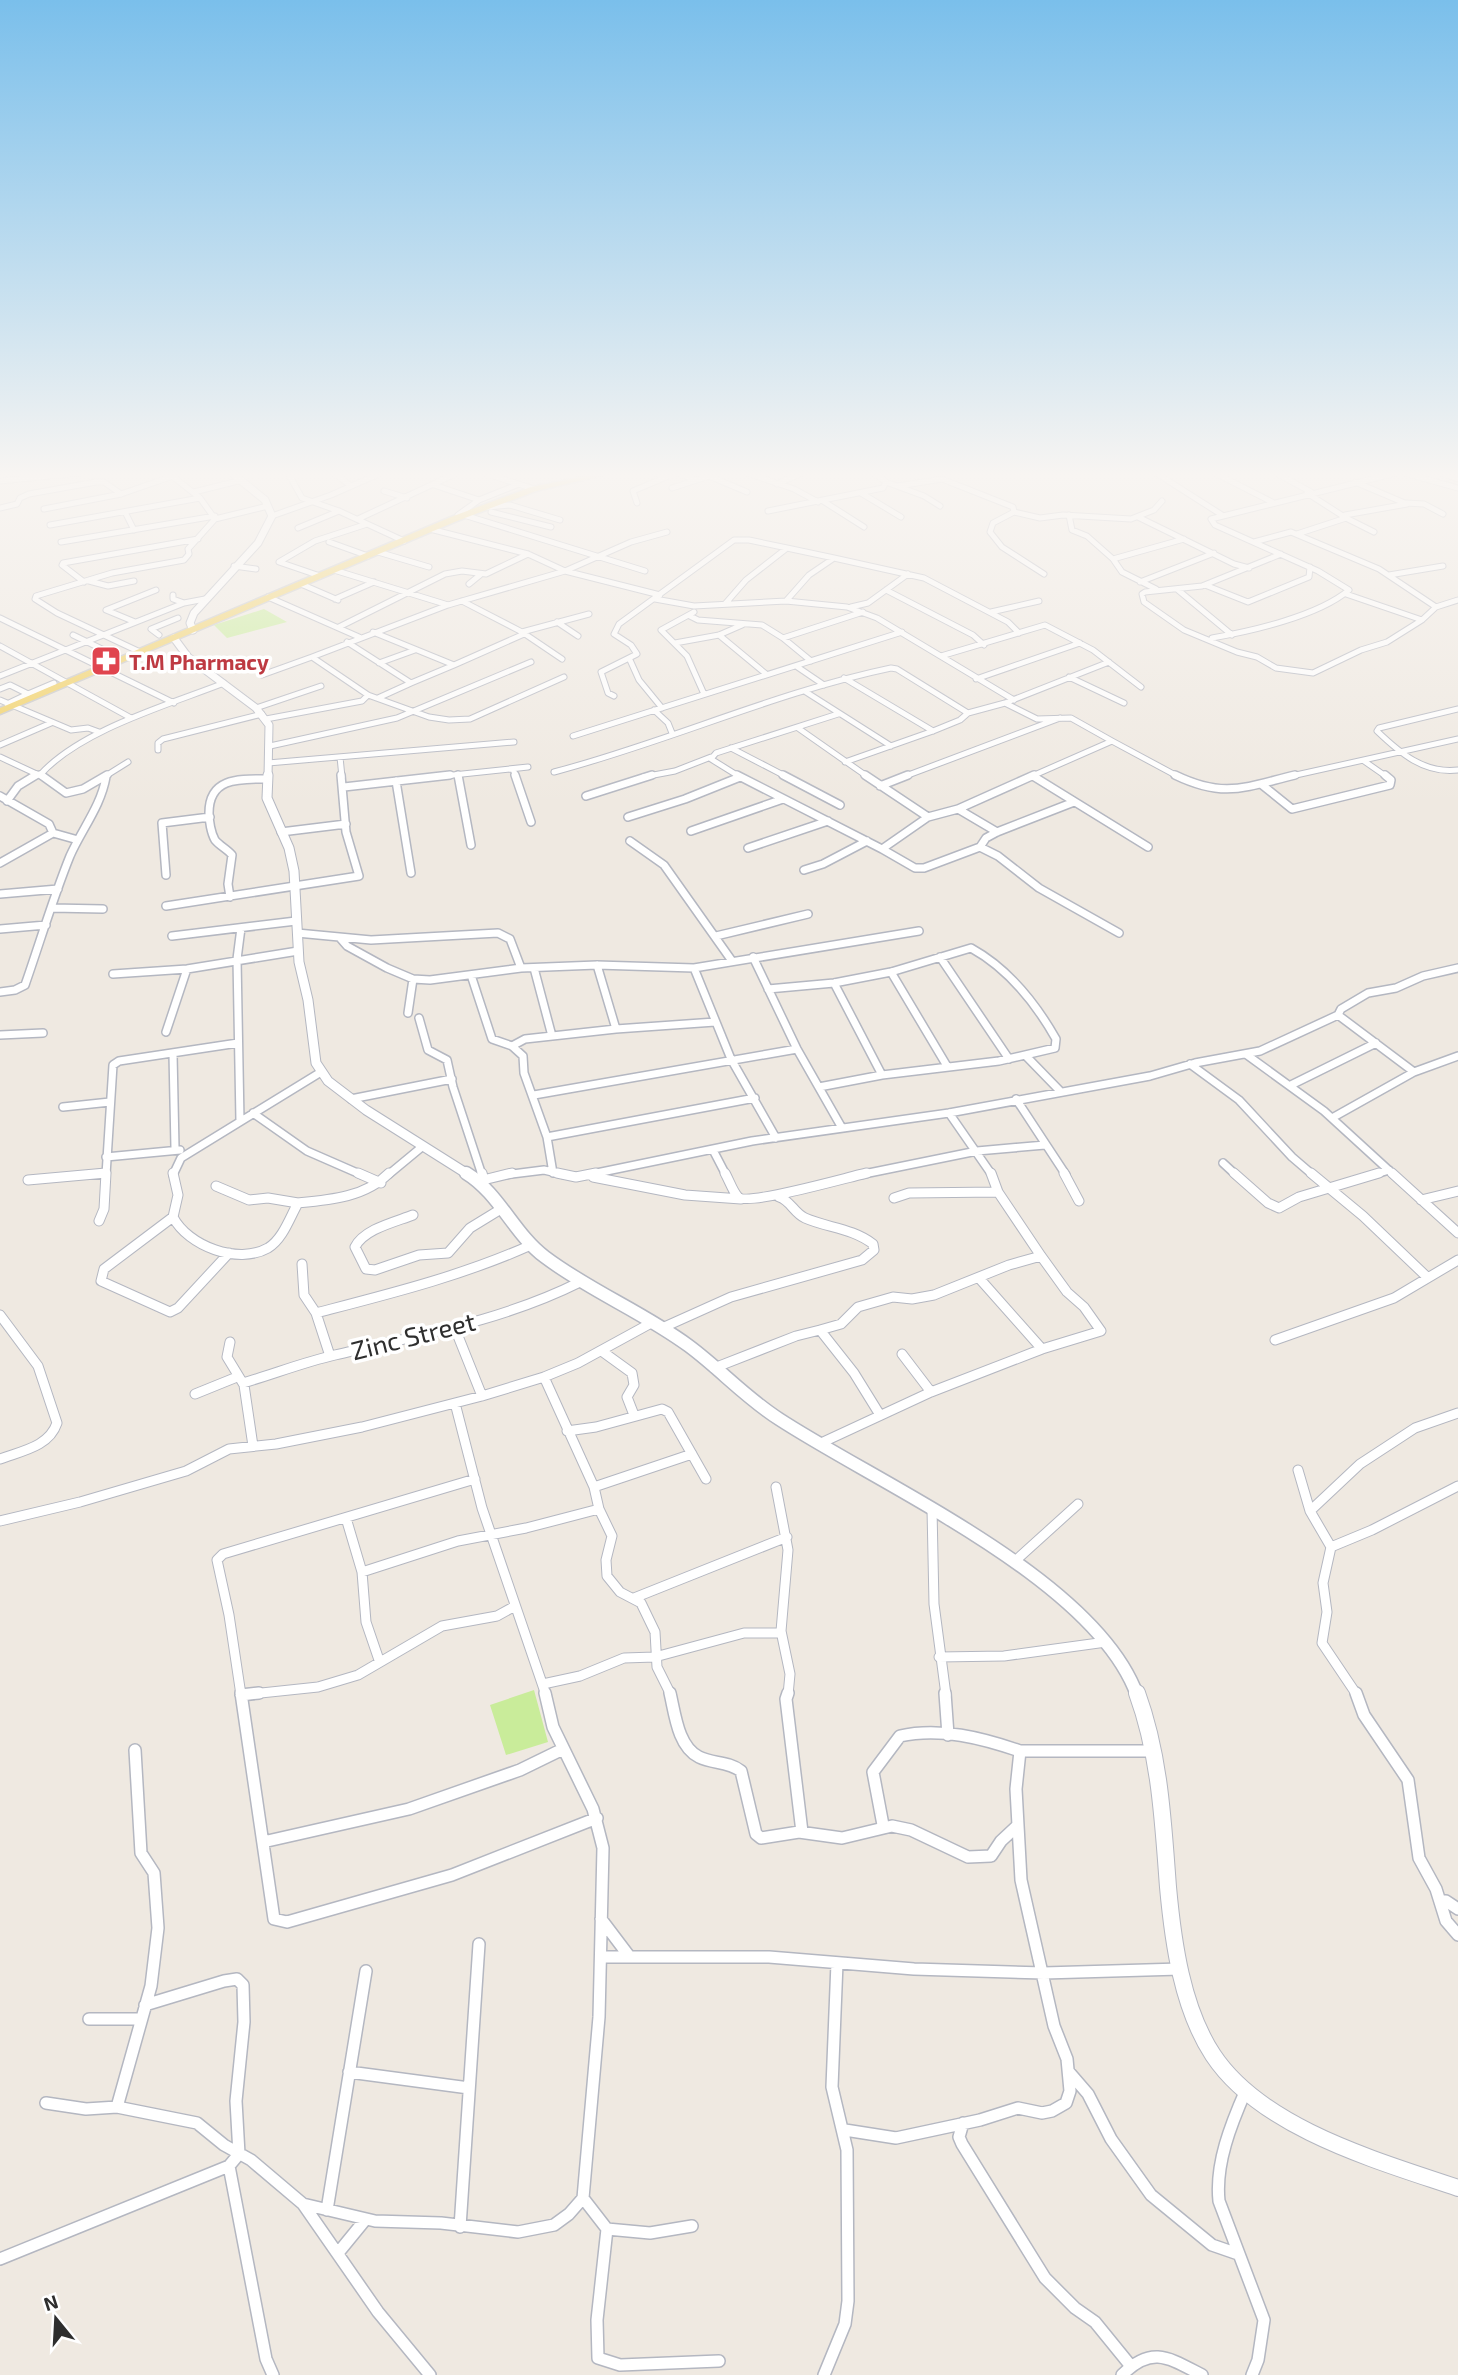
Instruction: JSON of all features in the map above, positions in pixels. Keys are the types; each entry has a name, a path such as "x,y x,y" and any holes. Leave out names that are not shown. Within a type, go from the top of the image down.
{"main road":[{"path":"0,711 301,584"}],"street":[{"path":"76,584 40,594 35,599 140,652"},
{"path":"98,584 108,586 119,584"},
{"path":"193,630 191,617 218,584"},
{"path":"301,584 336,599 370,584"},
{"path":"380,584 447,606"},
{"path":"339,627 428,584"},
{"path":"262,675 373,632 521,584"},
{"path":"611,584 694,606 786,601 847,607 902,632 1014,700"},
{"path":"614,696 608,693 601,672 637,654 631,645 617,637 614,630 676,584"},
{"path":"725,604 741,584"},
{"path":"786,601 801,584"},
{"path":"847,607 868,603 894,584"},
{"path":"935,584 991,612 1015,627 1019,633"},
{"path":"1143,584 1158,592"},
{"path":"1208,584 1143,593 1144,603 1179,627 1237,652 1257,657 1276,668 1313,673 1361,650 1387,642 1422,620 1436,607 1458,600"},
{"path":"1205,585 1248,602 1294,584"},
{"path":"1209,638 1233,635 1328,604 1346,594 1348,588 1340,584"},
{"path":"1403,584 1436,607"},
{"path":"135,622 106,610 156,590"},
{"path":"886,590 973,635 984,645"},
{"path":"1178,590 1233,635"},
{"path":"1346,594 1422,620"},
{"path":"173,595 173,599 184,603"},
{"path":"268,597 359,637"},
{"path":"28,694 0,678 85,641 184,603 205,599"},
{"path":"462,601 523,633 562,659"},
{"path":"991,612 1039,601"},
{"path":"694,606 690,616 661,630 687,656 704,694"},
{"path":"783,638 863,612"},
{"path":"378,698 523,633 589,614"},
{"path":"151,616 165,623"},
{"path":"690,616 698,620 762,625 811,661"},
{"path":"0,618 174,703"},
{"path":"159,635 150,629 178,618"},
{"path":"557,622 578,636"},
{"path":"675,643 719,635 742,625"},
{"path":"941,656 1045,625 1080,643 1141,687"},
{"path":"1015,627 1031,629"},
{"path":"373,632 454,665"},
{"path":"573,736 902,632"},
{"path":"73,635 108,652"},
{"path":"719,635 766,674"},
{"path":"174,638 188,657 261,714 269,725 267,798 289,848 298,951 313,1048 321,1072 351,1099 423,1146 482,1180 529,1170 544,1170 571,1178 776,1138 949,1113 1150,1076 1190,1064 1247,1054 1338,1015 1341,1009 1368,993 1396,988 1423,976 1458,968"},
{"path":"347,642 411,683"},
{"path":"976,679 1036,658 1047,651 1080,643"},
{"path":"0,646 131,718"},
{"path":"379,663 415,650"},
{"path":"312,657 368,695 440,719 470,719 564,677"},
{"path":"629,660 639,680 662,708"},
{"path":"270,746 376,724 415,712 531,662"},
{"path":"845,762 933,731 960,720 968,713 1014,700 1109,662"},
{"path":"796,666 824,685"},
{"path":"554,772 622,754 672,733 689,730 844,678 894,668 968,713"},
{"path":"1069,677 1124,703"},
{"path":"844,678 933,731"},
{"path":"9,705 54,683"},
{"path":"53,833 49,824 3,798 99,732 224,683"},
{"path":"0,689 10,685"},
{"path":"261,714 321,686"},
{"path":"806,692 891,746"},
{"path":"158,750 158,743 163,739 261,714 362,701 368,695"},
{"path":"0,700 71,730 88,728 99,732"},
{"path":"1005,703 1037,719 1071,718 1171,773 1214,789 1234,790 1458,739"},
{"path":"1458,709 1377,729 1404,752 1433,771 1443,773 1458,770"},
{"path":"654,710 668,723 689,730"},
{"path":"586,796 644,777 675,771 732,748 838,714"},
{"path":"880,786 1060,718"},
{"path":"0,745 51,723"},
{"path":"668,723 672,733"},
{"path":"798,728 928,817"},
{"path":"883,849 928,817 958,809 1112,741"},
{"path":"268,764 514,742"},
{"path":"732,748 840,805"},
{"path":"0,757 40,775 66,793 80,790 106,778 128,762"},
{"path":"166,906 359,876 350,852 340,757"},
{"path":"711,757 712,761 740,777 915,868 924,868 980,847 986,838 997,832 1074,802"},
{"path":"1261,784 1292,809 1390,785 1391,780 1364,761"},
{"path":"344,787 528,767"},
{"path":"513,769 531,822"},
{"path":"458,775 471,845"},
{"path":"1032,776 1148,847"},
{"path":"628,817 685,799 740,777"},
{"path":"0,992 15,990 25,985 58,889 78,840 101,799 106,778"},
{"path":"230,897 226,880 232,863 231,852 215,840 209,817 212,792 219,783 267,779"},
{"path":"396,781 411,873"},
{"path":"691,831 783,799"},
{"path":"958,809 997,832"},
{"path":"166,875 162,823 209,817"},
{"path":"748,849 828,821"},
{"path":"281,832 346,824"},
{"path":"0,863 53,833 78,840"},
{"path":"629,841 664,865 732,961"},
{"path":"804,870 867,841"},
{"path":"980,847 1002,856 1048,893 1096,917 1119,933"},
{"path":"0,894 58,889"},
{"path":"52,908 103,909"},
{"path":"716,936 808,914"},
{"path":"0,929 46,925"},
{"path":"172,936 241,928 297,927 340,938 383,940 498,933 510,939 521,968"},
{"path":"240,1121 237,959 241,928"},
{"path":"340,938 358,953 413,979 441,980 521,968 597,965 694,968 919,931"},
{"path":"768,989 834,983 891,972 971,948 1008,972 1056,1039 1055,1048 1026,1056 882,1075 820,1087"},
{"path":"113,974 187,968 298,951"},
{"path":"753,957 797,1049 842,1128"},
{"path":"940,957 1009,1059"},
{"path":"597,965 616,1029"},
{"path":"166,1032 187,968"},
{"path":"534,968 552,1036"},
{"path":"694,968 731,1059 776,1138"},
{"path":"891,972 947,1066"},
{"path":"471,975 492,1040 513,1046 521,1052 524,1073 547,1137 553,1173"},
{"path":"408,1013 413,979"},
{"path":"834,983 882,1075"},
{"path":"1338,1015 1414,1072"},
{"path":"419,1018 428,1050 447,1060 482,1180 500,1209 531,1245 580,1282 658,1325 689,1346 751,1399 1014,1562 1061,1597 1106,1642 1132,1679 1142,1703 1155,1751 1167,1890 1180,1969 1205,2041 1226,2072 1278,2114 1334,2144 1458,2188"},
{"path":"513,1046 525,1039 715,1022"},
{"path":"0,1035 43,1033"},
{"path":"99,1222 104,1209 113,1065 119,1060 238,1043"},
{"path":"1291,1085 1376,1043"},
{"path":"534,1095 797,1049"},
{"path":"173,1054 175,1148"},
{"path":"1247,1054 1332,1118 1458,1233"},
{"path":"1026,1056 1060,1091"},
{"path":"1332,1118 1414,1072 1458,1056"},
{"path":"1190,1064 1239,1100 1292,1157 1427,1277"},
{"path":"298,1203 271,1245 257,1252 229,1252 196,1243 178,1227 173,1217 178,1195 173,1172 187,1154 321,1072"},
{"path":"351,1099 452,1079"},
{"path":"547,1137 755,1098"},
{"path":"1016,1099 1069,1180 1079,1201"},
{"path":"63,1107 110,1102"},
{"path":"253,1113 307,1152 381,1183"},
{"path":"821,1443 931,1392 1042,1349 1101,1331 1084,1307 1067,1292 1041,1255 998,1192 991,1172 949,1113"},
{"path":"216,1186 249,1200 268,1198 298,1203 334,1200 381,1183 396,1166 423,1146"},
{"path":"587,1175 718,1200 741,1199 778,1196 822,1182 976,1151 1045,1146"},
{"path":"106,1157 175,1148 187,1154"},
{"path":"713,1150 741,1199"},
{"path":"1223,1163 1268,1203 1279,1208 1290,1200 1389,1170"},
{"path":"27,1180 106,1173"},
{"path":"1421,1200 1458,1191"},
{"path":"894,1198 909,1193 998,1192"},
{"path":"0,1521 80,1502 186,1471 229,1449 276,1444 362,1427 544,1377 658,1325 731,1297 862,1260 874,1250 873,1244 858,1233 802,1217 784,1198 778,1196"},
{"path":"413,1215 368,1234 356,1243 355,1247 366,1269 376,1270 419,1255 448,1253 470,1228 500,1209"},
{"path":"173,1217 104,1269 101,1281 170,1312 178,1308 229,1252"},
{"path":"316,1313 427,1284 486,1265 531,1245"},
{"path":"714,1368 796,1336 841,1324 858,1307 893,1297 912,1299 934,1295 1041,1255"},
{"path":"1275,1340 1381,1304 1458,1260"},
{"path":"302,1264 301,1282 304,1295 316,1313 330,1356"},
{"path":"979,1278 1042,1349"},
{"name":"Zinc Street","path":"195,1394 330,1356 454,1326 552,1297 580,1282"},
{"path":"0,1315 38,1366 57,1423 56,1432 48,1440 0,1459"},
{"path":"454,1326 482,1396"},
{"path":"820,1330 854,1373 880,1415"},
{"path":"230,1342 226,1349 227,1362 240,1380 253,1446"},
{"path":"603,1352 632,1373 634,1385 627,1397 634,1415"},
{"path":"902,1354 931,1392"},
{"path":"544,1377 594,1486 599,1509 612,1536 606,1560 607,1576 620,1592 641,1603 655,1632 657,1667 670,1693 679,1732 689,1749 698,1757 733,1765 741,1771 756,1834 761,1838 773,1838 802,1832 839,1839 883,1825 921,1834 974,1859 991,1856 1001,1841 1016,1827"},
{"path":"303,2204 365,2220 445,2223 517,2234 563,2220 575,2211 583,2198 599,2048 603,1957 601,1886 604,1857 597,1818 554,1729 543,1684 491,1533 455,1403"},
{"path":"567,1431 596,1427 657,1409 668,1412 706,1479"},
{"path":"1310,1511 1360,1464 1415,1428 1458,1413"},
{"path":"594,1486 692,1454"},
{"path":"1298,1470 1310,1511 1331,1546 1323,1583 1327,1612 1322,1643 1359,1698 1364,1715 1408,1780 1415,1847 1441,1901 1446,1921 1458,1935"},
{"path":"475,1479 245,1545 223,1554 218,1560 221,1587 229,1615 274,1919 287,1922 452,1875 597,1818"},
{"path":"1331,1546 1394,1519 1458,1486"},
{"path":"776,1487 786,1537 788,1570 781,1633 792,1677 792,1688 786,1699 802,1832"},
{"path":"1014,1562 1079,1504"},
{"path":"362,1573 432,1549 491,1533 526,1528 599,1509"},
{"path":"932,1509 933,1591 947,1705 948,1735"},
{"path":"346,1518 362,1573 366,1622 379,1660"},
{"path":"635,1598 656,1586 702,1572 753,1548 786,1537"},
{"path":"241,1695 318,1686 364,1672 379,1660 442,1626 497,1616 516,1606"},
{"path":"543,1684 580,1676 624,1658 655,1657 744,1633 781,1633"},
{"path":"939,1657 1004,1656 1106,1642"},
{"path":"883,1825 873,1772 888,1749 900,1736 906,1734 979,1738 1020,1751 1155,1751"},
{"path":"263,1842 409,1809 520,1770 564,1749"},
{"path":"117,2107 151,1986 158,1927 154,1873 141,1853 135,1750"},
{"path":"845,2130 896,2137 1018,2108 1042,2113 1060,2108 1069,2097 1069,2072 1055,2026 1021,1880 1016,1827 1020,1751"},
{"path":"1441,1901 1446,1901 1458,1909"},
{"path":"601,1919 629,1956"},
{"path":"460,2227 479,1944"},
{"path":"603,1957 769,1957 914,1969 1044,1973 1180,1969"},
{"path":"824,2375 845,2324 848,2301 845,2130 832,2087 837,1963"},
{"path":"327,2210 366,1971"},
{"path":"0,2259 229,2166 239,2154 235,2113 238,2071 244,2044 243,1985 237,1979 224,1981 145,2005"},
{"path":"89,2019 141,2019"},
{"path":"349,2072 469,2088"},
{"path":"1069,2072 1088,2094 1111,2139 1151,2195 1212,2245 1238,2254"},
{"path":"1246,2090 1234,2116 1217,2181 1219,2201 1264,2320 1258,2360 1252,2375"},
{"path":"46,2103 86,2109 117,2107 197,2123 251,2160 303,2204 378,2312 430,2375"},
{"path":"962,2123 962,2144 1045,2278 1075,2308 1095,2322 1126,2370 1143,2356 1153,2354 1202,2375"},
{"path":"229,2166 263,2348 273,2375"},
{"path":"583,2198 607,2229 629,2233 663,2232 692,2227"},
{"path":"338,2253 365,2220"},
{"path":"607,2229 597,2320 598,2358 620,2365 719,2361"}],"green space":[{"path":"264,609 287,622 227,638 214,625"},
{"path":"534,1690 548,1742 506,1755 490,1705"}],"place":[{"name":"T.M Pharmacy","path":"106,661"}]}
